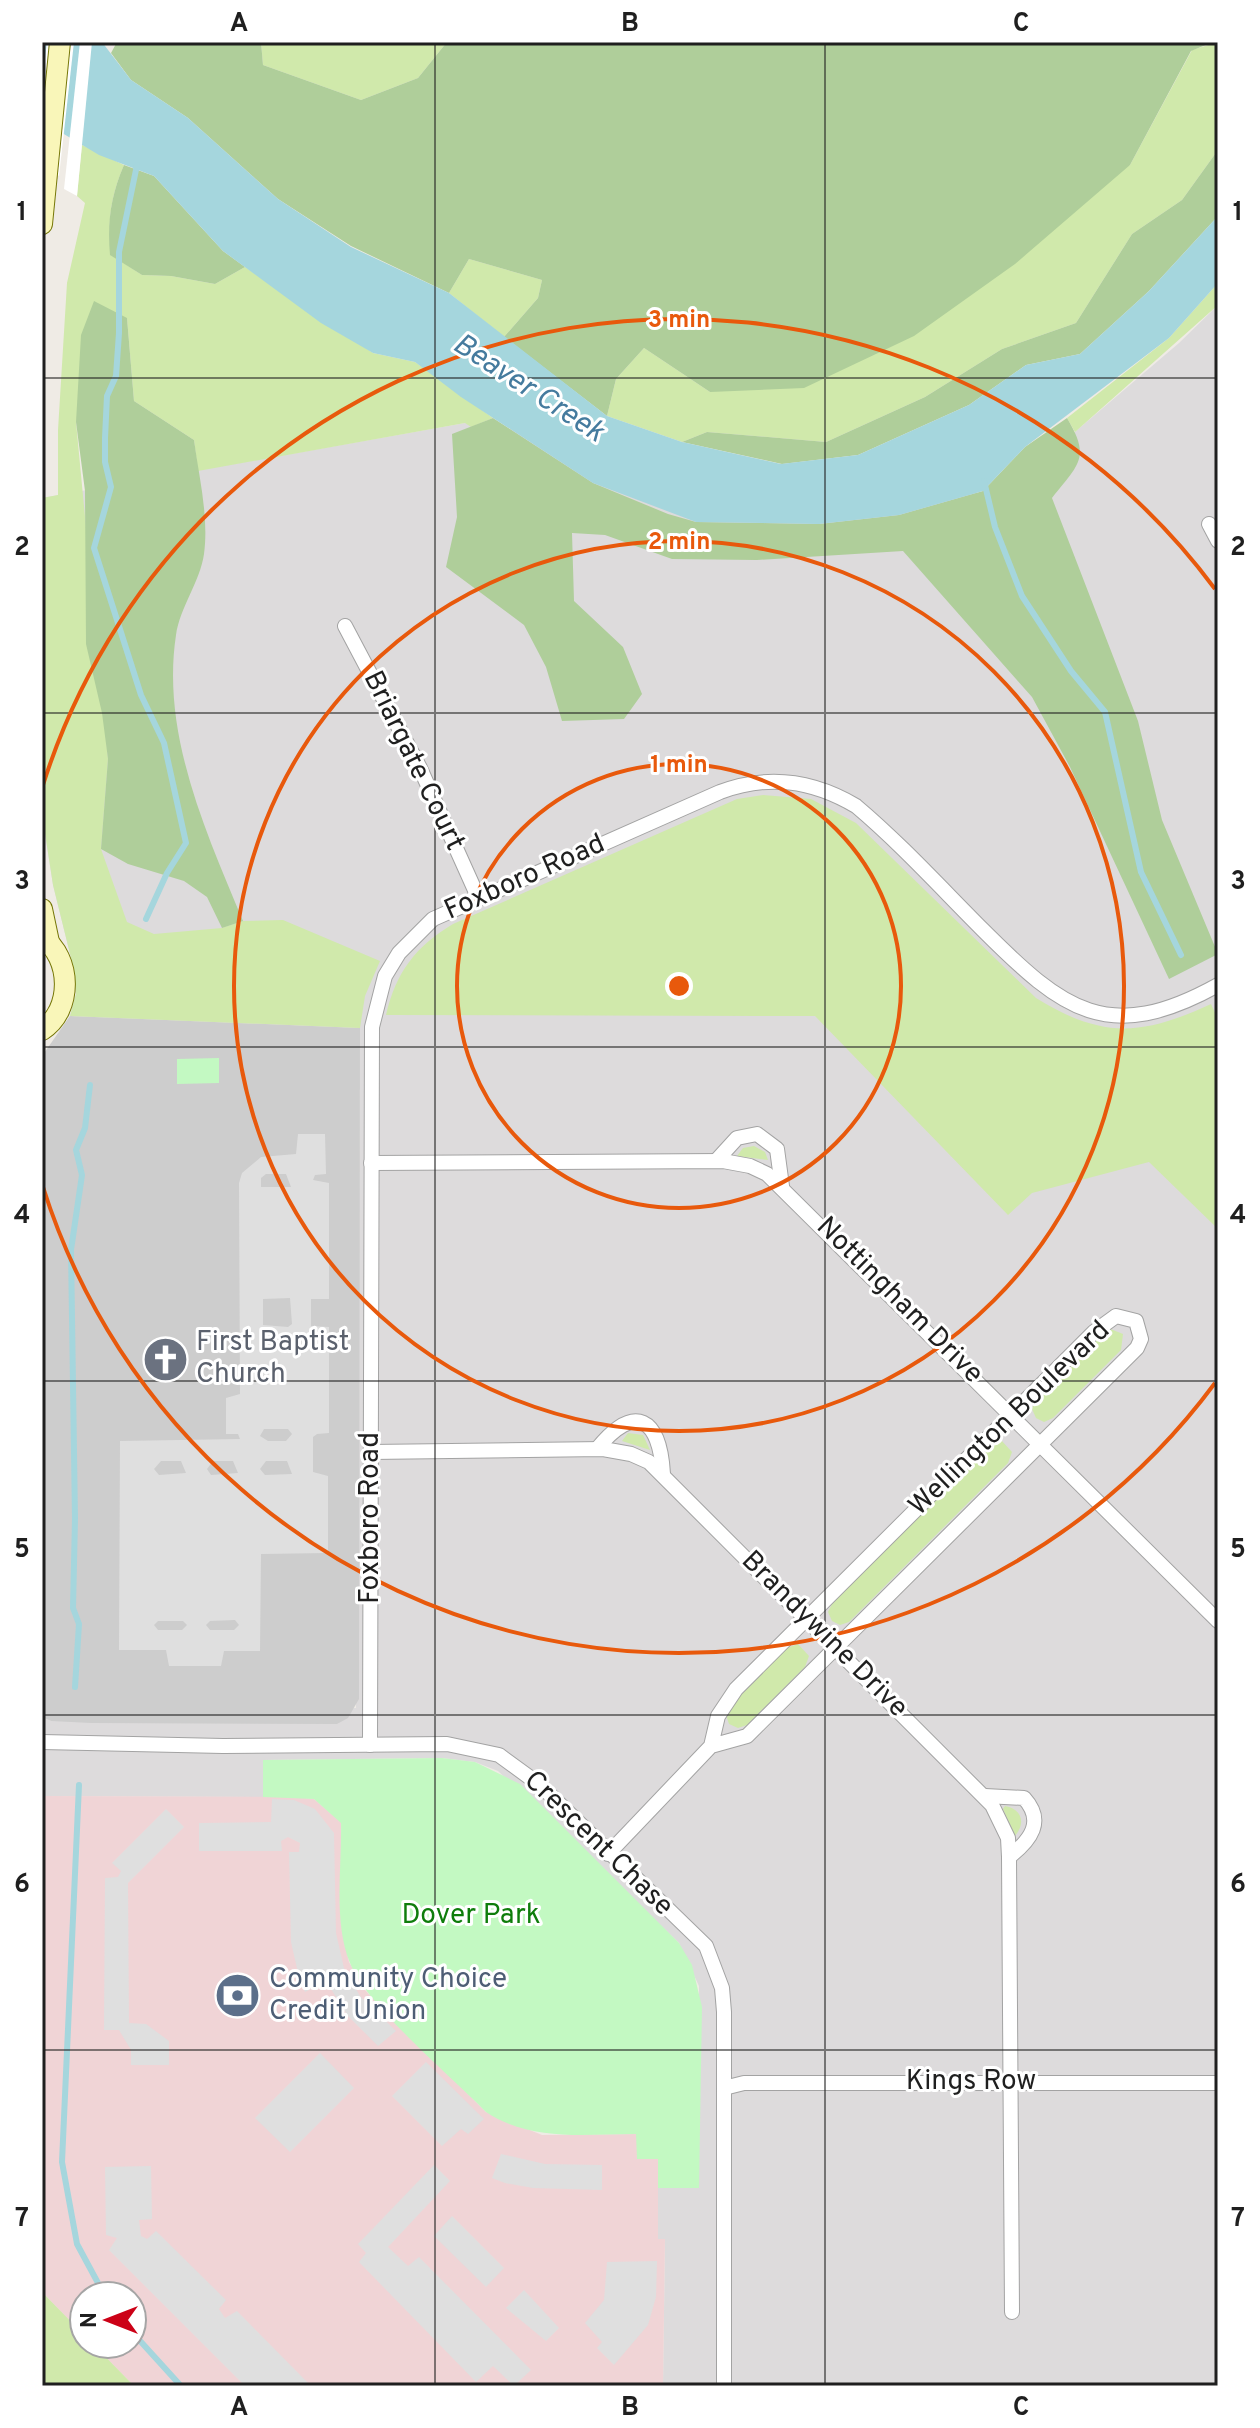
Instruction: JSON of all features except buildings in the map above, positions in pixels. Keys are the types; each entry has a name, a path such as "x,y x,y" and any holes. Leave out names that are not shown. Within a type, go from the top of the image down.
{"street":[{"path":"42,224 60,42"},
{"path":"1209,524 1218,541"},
{"name":"Briargate Court","path":"345,626 420,768 478,897"},
{"name":"Foxboro Road","path":"370,1745 372,1027 385,976 414,936 433,919 478,897 720,792 760,781 788,781 834,793 856,806 1028,974 1067,1002 1114,1015 1142,1015 1179,1005 1218,985"},
{"path":"42,909 45,939 62,961 66,984 61,1007 44,1030"},
{"path":"716,1161 737,1138 757,1134 777,1149 782,1186"},
{"name":"Nottingham Drive","path":"371,1163 716,1161 750,1166 782,1186 1218,1621"},
{"name":"Wellington Boulevard","path":"608,1854 711,1746 723,1705 807,1619 1108,1320 1127,1316 1136,1321 1141,1339 1137,1348 837,1649 747,1736 711,1746"},
{"path":"597,1449 616,1428 634,1421 642,1423 652,1427 659,1438 663,1474"},
{"name":"Brandywine Drive","path":"371,1452 597,1449 631,1454 663,1474 985,1796 1001,1820 1009,1857 1012,2312"},
{"name":"Crescent Chase","path":"42,1742 447,1744 499,1755 540,1785 706,1946 722,1988 724,2386"},
{"path":"985,1796 1024,1798 1033,1807 1033,1834 1009,1857"},
{"name":"Kings Row","path":"724,2088 744,2083 1218,2083"}],"shaded area":[{"path":"1218,305 1218,2386 663,2386 665,2240 658,2239 658,2188 699,2187 699,1986 679,1943 498,1771 475,1762 442,1758 263,1760 263,1797 42,1796 42,1717 51,1721 356,1708 360,1028 70,1016 76,994 73,966 53,885 42,814 42,498 465,423 1000,496 1179,343"},
{"name":"First Baptist Church","path":"70,1016 360,1028 359,1699 348,1718 337,1724 91,1723 51,1721 42,1717 42,1056"},
{"path":"298,1134 325,1134 326,1174 315,1175 313,1180 329,1183 329,1299 311,1299 311,1326 329,1327 329,1433 313,1437 313,1472 328,1476 328,1553 261,1554 260,1651 224,1651 221,1666 169,1666 166,1650 119,1650 120,1441 240,1439 238,1434 226,1434 226,1398 240,1394 239,1183 242,1173 261,1157 296,1154","holes":["266,1174 286,1174 291,1187 261,1187 261,1178","290,1298 292,1324 288,1327 263,1325 263,1299","264,1429 288,1429 292,1434 286,1441 268,1441 260,1436","161,1461 181,1461 186,1473 159,1475 154,1469","213,1461 233,1461 238,1473 211,1475 207,1469","266,1461 287,1461 292,1474 265,1475 260,1469","235,1620 239,1625 234,1630 210,1630 206,1625 210,1621","158,1621 183,1621 187,1625 182,1630 158,1630 154,1625"]},
{"path":"42,1796 314,1799 341,1822 342,1930 349,1962 365,1990 486,2112 542,2135 637,2134 658,2158 658,2239 665,2239 663,2386 134,2386 109,2360 148,2360 148,2280 68,2280 68,2319 42,2292"},
{"path":"272,1799 294,1800 315,1809 334,1833 336,1933 344,1968 360,1996 396,2031 378,2046 348,2016 326,1981 305,1992 299,1977 291,1942 289,1852 299,1852 300,1843 288,1837 281,1841 282,1851 199,1851 199,1823 271,1822"},
{"path":"166,1809 184,1827 128,1883 129,2023 146,2024 169,2041 169,2065 131,2065 131,2050 119,2030 104,2030 105,1878 118,1877 121,1871 112,1863"},
{"path":"320,2053 354,2088 290,2152 255,2118"},
{"path":"426,2062 484,2119 468,2134 461,2129 442,2146 392,2096"},
{"path":"501,2154 545,2164 602,2165 602,2190 533,2188 505,2183 492,2178"},
{"path":"434,2165 450,2181 388,2247 408,2266 419,2257 531,2370 514,2386 493,2366 476,2382 359,2262 366,2253 358,2244"},
{"path":"151,2166 152,2219 139,2220 141,2236 147,2239 156,2231 226,2300 219,2309 225,2318 237,2311 311,2386 245,2386 148,2289 148,2280 139,2280 109,2250 117,2238 106,2235 105,2167"},
{"path":"452,2216 504,2268 486,2287 434,2236"},
{"path":"657,2261 656,2297 648,2325 614,2365 597,2348 602,2342 585,2323 604,2300 607,2262"},
{"path":"524,2290 559,2328 546,2341 506,2308"}],"green space":[{"path":"117,42 261,42 263,65 361,100 418,78 447,42 1213,42 1191,51 1130,165 1015,264 914,336 804,388 710,392 644,348 616,379 607,416 504,337 538,298 542,280 469,259 449,293 351,246 278,199 188,118 131,80 111,53"},
{"path":"261,42 447,42 418,78 361,100 263,65"},
{"path":"1218,42 1218,150 1182,200 1132,234 1076,323 1002,349 925,397 826,442 707,432 682,442 607,416 616,379 644,348 710,392 1130,165 1192,50"},
{"path":"82,145 124,165 111,209 111,255 142,275 171,276 215,284 245,267 373,353 415,362 493,418 471,427 465,423 198,471 194,440 134,401 127,318 76,422 108,759 101,849 127,922 154,934 222,928 243,921 283,920 380,961 365,996 360,1028 70,1016 76,994 73,966 53,885 42,814 42,498 58,495 58,430 67,283 85,203 77,196"},
{"path":"1218,150 1218,216 1149,291 1080,354 1026,365 969,405 858,455 782,464 682,442 707,432 826,442 925,397 1002,349 1076,323 1132,234 1182,200"},
{"path":"124,165 154,176 223,251 245,267 215,284 171,276 142,275 110,255 111,209"},
{"path":"469,259 542,280 538,298 504,337 449,293"},
{"path":"1218,283 1218,305 1075,432 1067,418 1169,338"},
{"path":"94,301 127,318 134,401 194,440 203,497 205,540 202,564 176,635 173,672 175,709 190,782 243,921 222,928 207,897 184,881 128,864 101,849 108,759 102,713 86,644 85,491 76,422 81,335"},
{"path":"493,418 593,483 668,514 696,522 819,524 899,515 983,491 1025,447 1067,418 1079,443 1079,460 1052,498 1138,721 1162,820 1218,954 1169,979 1070,767 1032,697 903,551 757,560 672,559 605,535 572,533 574,601 623,647 642,694 624,719 562,721 546,667 524,625 446,567 457,517 452,434"},
{"path":"763,795 811,799 856,823 1036,998 1081,1021 1122,1028 1143,1027 1186,1015 1211,1004 1218,1019 1218,1229 1149,1162 1032,1193 1008,1215 815,1016 386,1015 395,986 409,962 428,941 453,924 737,799"},
{"path":"219,1058 219,1083 177,1084 177,1059"},
{"path":"754,1146 765,1152 768,1160 737,1156 743,1148"},
{"path":"1108,1328 1123,1334 1121,1350 1053,1418 1044,1422 1036,1418 1032,1409 1035,1400"},
{"path":"628,1433 643,1435 650,1450 622,1441"},
{"path":"1001,1440 1012,1452 1008,1463 849,1622 840,1625 832,1621 828,1612 832,1604 991,1444"},
{"path":"798,1644 809,1656 805,1667 747,1725 738,1728 729,1724 726,1715 729,1707 787,1648"},
{"name":"Dover Park","path":"442,1758 475,1762 520,1784 679,1943 692,1965 702,2007 699,2188 658,2188 658,2159 637,2159 636,2134 540,2132 503,2122 486,2112 391,2020 359,1980 350,1963 342,1930 341,1823 314,1799 263,1797 263,1760"},
{"path":"1005,1806 1019,1813 1021,1822 1015,1836 1003,1809"},
{"path":"42,2292 68,2319 68,2360 109,2360 134,2386 42,2386"}],"water":[{"name":"Beaver Creek","path":"42,42 102,42 131,80 188,118 278,199 351,247 449,293 607,416 682,442 781,464 858,455 969,405 1026,365 1080,354 1149,291 1218,216 1218,283 1169,338 1025,447 983,491 899,515 819,524 696,522 593,483 461,397 415,362 373,353 321,323 223,251 154,176 99,155 42,121"}],"pier":[{"path":"47,42 74,42 59,176 42,164 42,83"},
{"path":"80,42 92,42 77,196 64,189"}],"waterway":[{"path":"137,165 119,252 116,376 107,396 105,462 111,487 94,548 141,695 164,743 186,843 167,873 146,919"},
{"path":"984,481 995,527 1022,596 1071,671 1105,712 1141,872 1181,955"},
{"path":"75,1687 79,1624 73,1608 75,1519 71,1250 82,1175 76,1150 85,1128 90,1085"},
{"path":"79,1785 62,2162 77,2244 96,2280"},
{"path":"148,2350 181,2386"}],"place":[{"name":"First Baptist Church","path":"165,1359"},
{"name":"Community Choice Credit Union","path":"238,1996"}]}
